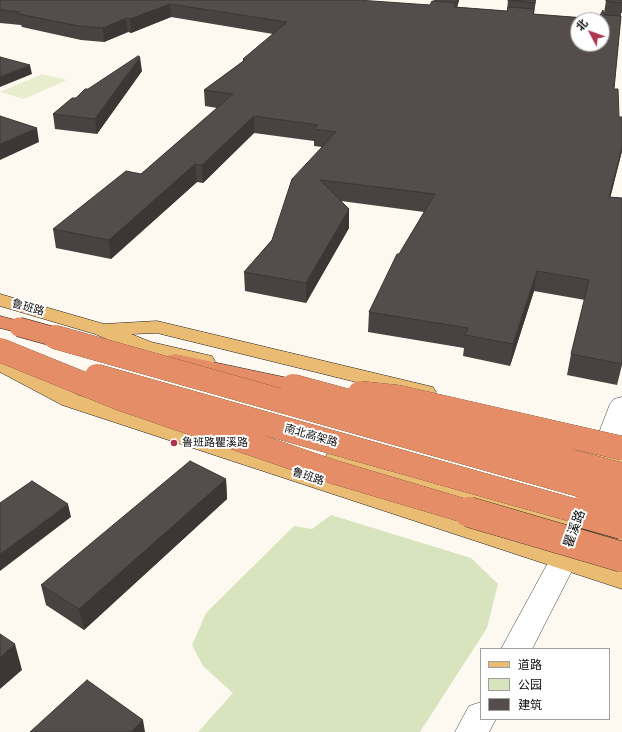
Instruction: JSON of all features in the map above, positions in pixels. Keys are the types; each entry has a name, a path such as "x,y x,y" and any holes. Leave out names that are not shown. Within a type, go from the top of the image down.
{"highway":[{"path":"10,325 293,386 622,475"},
{"path":"10,325 622,497"},
{"path":"0,349 121,399 326,470 622,557"},
{"name":"南北高架路","path":"0,349 622,524"},
{"path":"293,386 398,397 616,448"}],"main road":[{"name":"鲁班路","path":"0,300 102,330 144,347 616,448"},
{"name":"鲁班路","path":"0,362 103,385 622,541"},
{"name":"鲁班路","path":"0,362 70,400 622,578"}],"street":[{"name":"瞿溪路","path":"517,648 564,559 576,527 616,448 622,404"},
{"path":"472,732 480,718"}],"green space":[{"path":"42,74 67,80 24,99 0,92"},
{"path":"331,515 471,558 498,584 487,628 420,732 198,732 233,693 203,666 192,645 206,613 294,526 312,529"}],"building":[{"path":"0,0 358,0 430,5 432,1 456,3 454,7 507,11 508,7 534,9 533,14 570,17 570,52 610,52 610,15 621,16 614,89 618,89 619,117 622,117 622,148 609,197 622,198 622,364 571,354 589,280 537,271 513,344 465,335 468,328 369,312 397,254 399,254 435,194 320,180 349,209 306,283 244,272 272,240 292,179 336,132 314,129 318,125 254,116 202,165 195,164 109,240 53,229 126,171 141,174 233,94 204,90 245,60 243,59 287,22 170,4 130,19 126,18 103,28 79,26 19,14 19,12 0,10"},
{"path":"508,0 535,0 535,3"},
{"path":"622,0 622,3 606,1"},
{"path":"138,56 140,57 95,119 53,114 72,98 76,98 85,89 88,89"},
{"path":"0,57 30,65 0,77"},
{"path":"0,116 37,128 0,144"},
{"path":"190,461 226,479 79,609 41,585"},
{"path":"32,481 68,504 0,554 0,503"},
{"path":"0,634 15,644 0,657"},
{"path":"87,680 143,720 131,732 30,732"}],"place":[{"name":"鲁班路瞿溪路","path":"174,443"}]}
